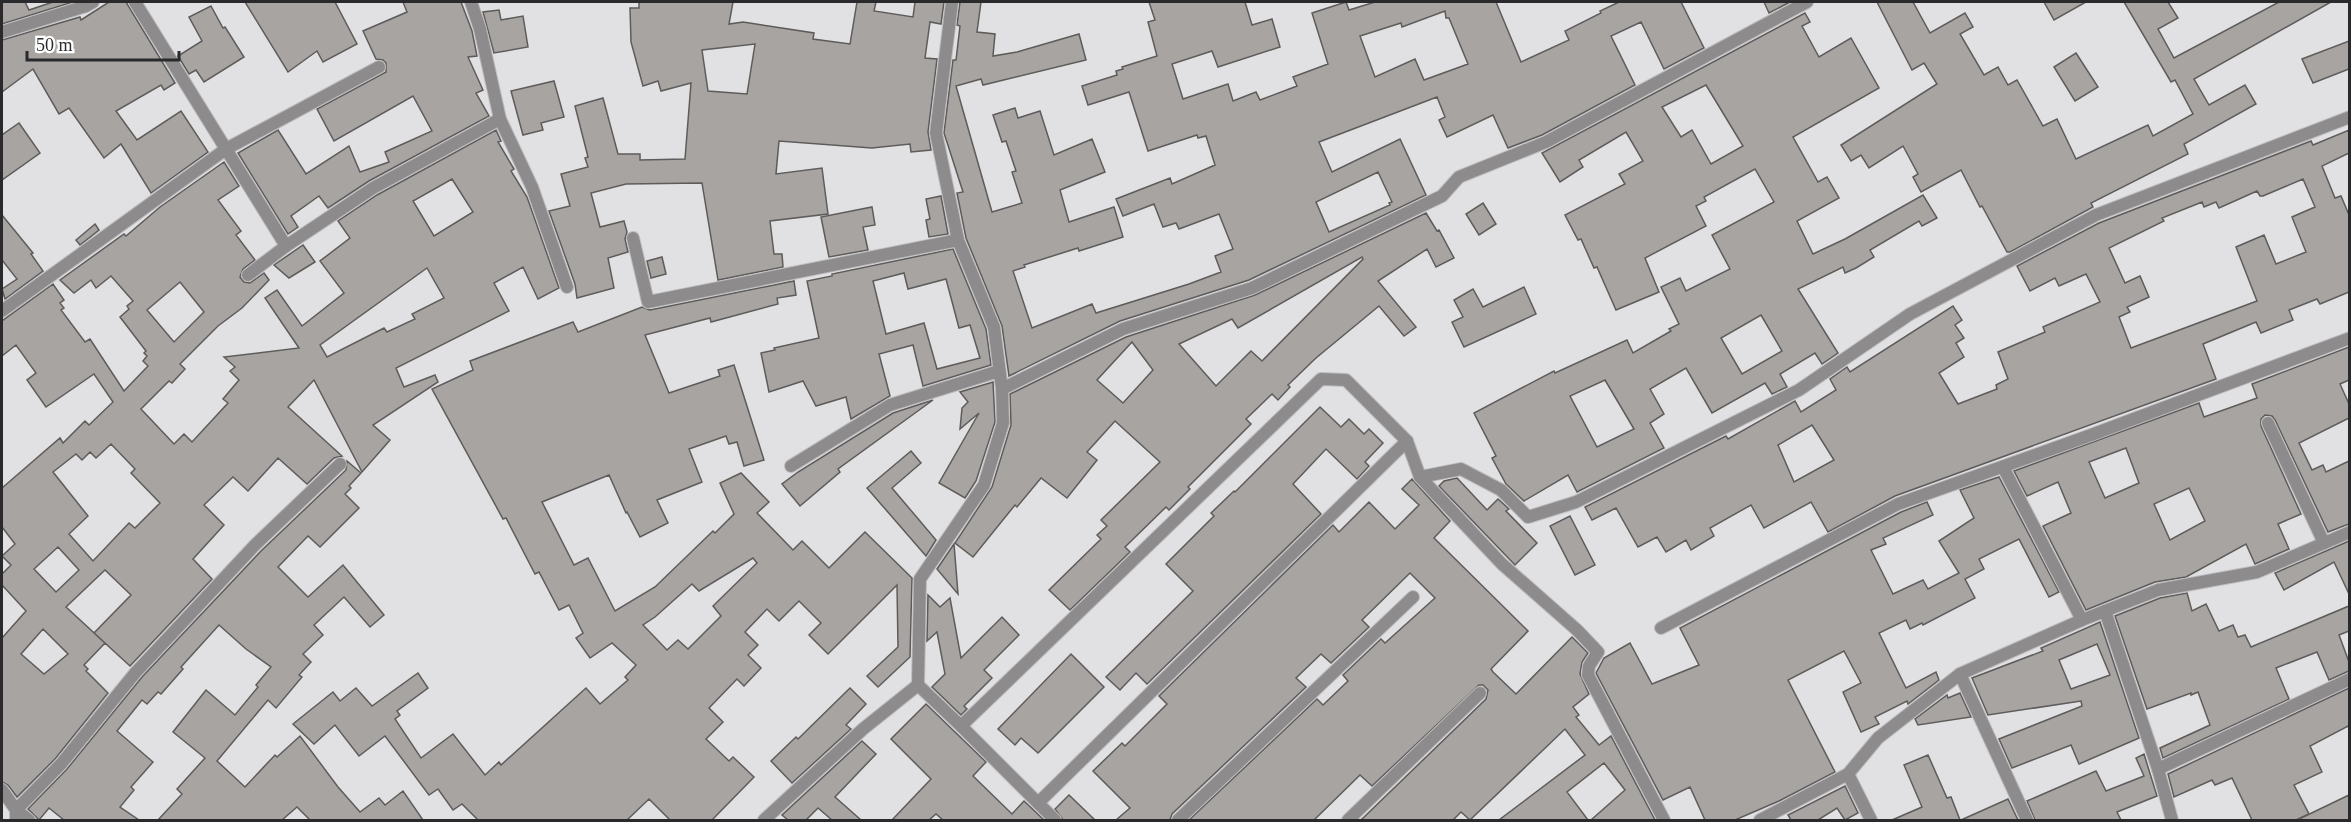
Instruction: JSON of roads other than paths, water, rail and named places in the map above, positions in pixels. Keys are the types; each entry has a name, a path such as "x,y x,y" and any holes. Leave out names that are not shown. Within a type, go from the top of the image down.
{"street":[{"path":"2,32 93,2"},
{"path":"135,2 286,246"},
{"path":"471,2 480,29 500,119 532,187 567,287"},
{"path":"952,2 936,133 958,240 994,327 1002,389 1003,423 984,484 920,579 918,685 1055,820"},
{"path":"1002,389 1123,329 1252,288 1442,196 1458,177 1546,142 1808,2"},
{"path":"2,311 226,149 379,67"},
{"path":"1420,477 1461,469 1501,490 1528,516 1576,502 1799,390 1910,314 2096,215 2349,117"},
{"path":"248,274 373,188 500,119"},
{"path":"633,238 648,302 958,240"},
{"path":"1660,628 1898,504 2349,338"},
{"path":"791,466 890,405 999,371"},
{"path":"961,726 1321,379 1346,380 1407,441 1420,477 1502,564 1577,630 1598,652 1589,666 1588,675 1664,820"},
{"path":"2268,423 2324,543"},
{"path":"1038,803 1407,441"},
{"path":"16,815 136,672 255,545 340,464"},
{"path":"2003,467 2082,620"},
{"path":"1760,820 1848,774 1878,738 1960,674 2082,620 2158,590 2257,572 2349,532"},
{"path":"1178,820 1413,597"},
{"path":"2105,611 2158,769 2172,820"},
{"path":"1960,674 2026,820"},
{"path":"2158,769 2349,679"},
{"path":"764,820 863,729 918,685"},
{"path":"1348,820 1480,693"},
{"path":"1848,774 1871,820"},
{"path":"2,790 16,815 29,820"}]}
